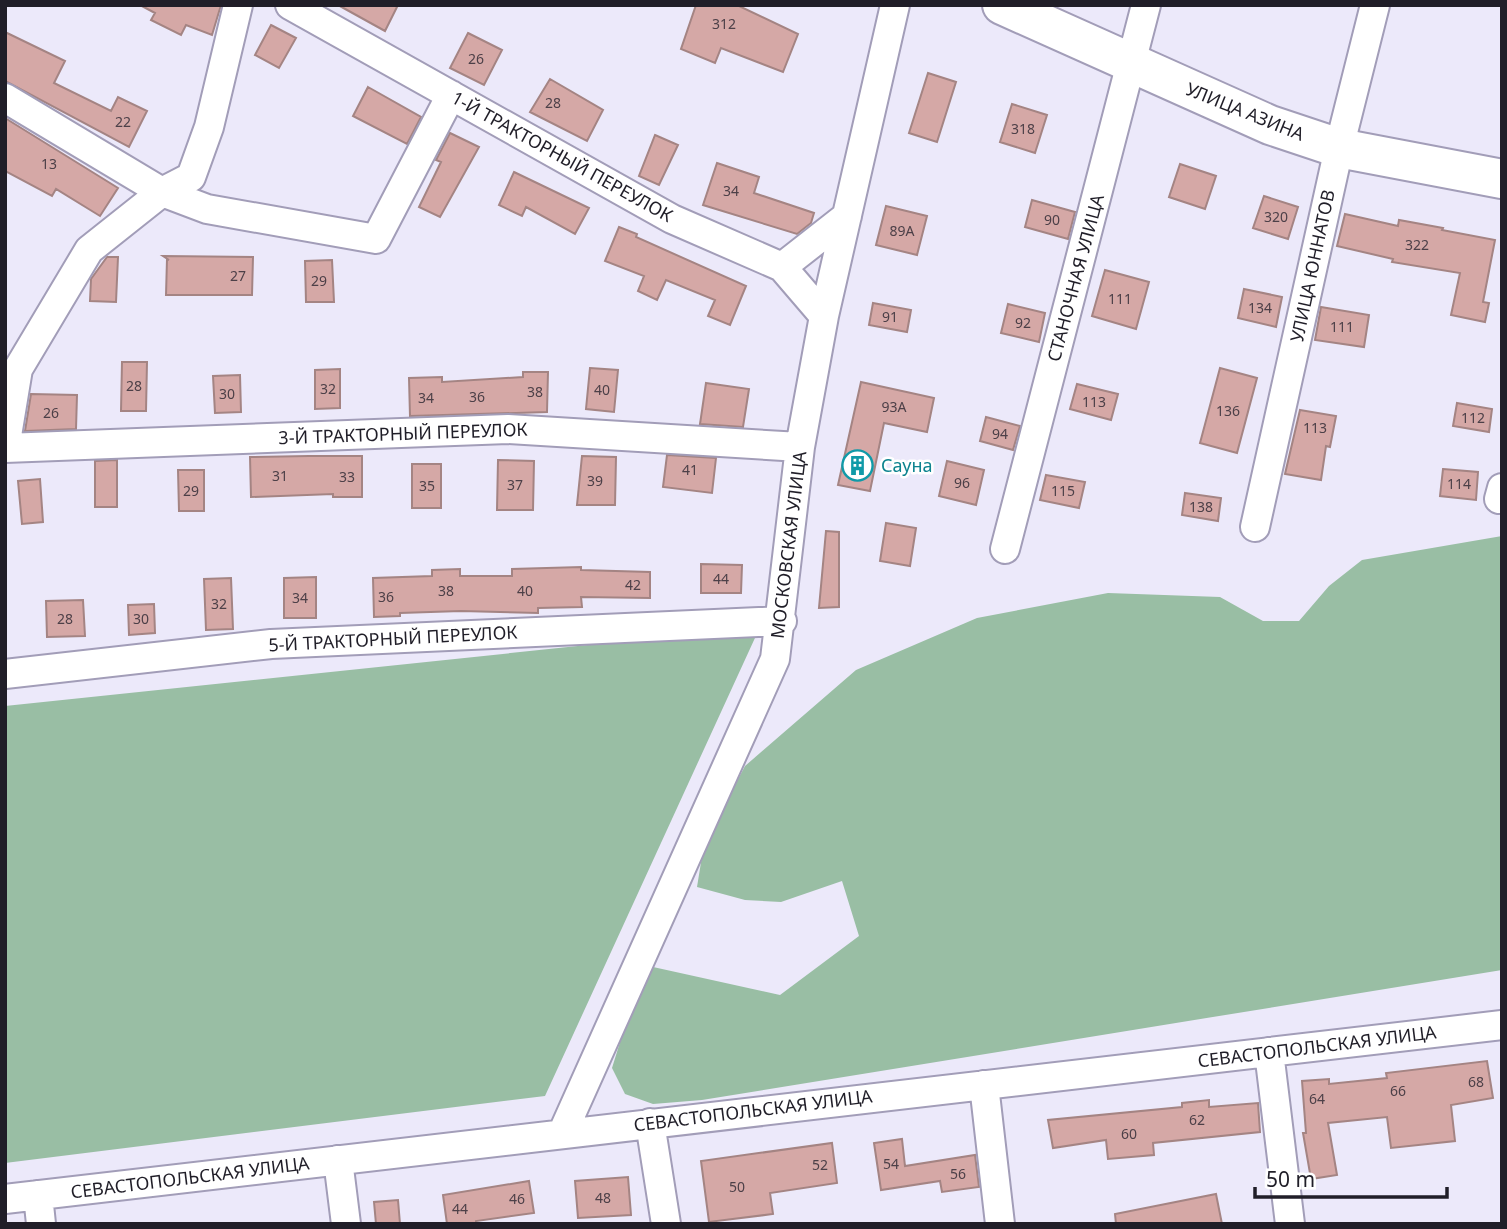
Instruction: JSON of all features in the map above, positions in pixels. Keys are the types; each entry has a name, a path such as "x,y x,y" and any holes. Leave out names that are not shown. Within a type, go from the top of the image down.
{"main road":[{"name":"УЛИЦА АЗИНА","path":"1002,5 1270,125 1339,148 1502,179"}],"street":[{"path":"5,448 12,365 89,250 162,192 191,177 209,127 238,5"},
{"name":"1-Й ТРАКТОРНЫЙ ПЕРЕУЛОК","path":"290,5 672,219 782,267 824,316"},
{"name":"МОСКОВСКАЯ УЛИЦА","path":"562,1134 775,659 782,621 800,447 824,316 895,5"},
{"name":"СТАНОЧНАЯ УЛИЦА","path":"1004,550 1146,5"},
{"name":"УЛИЦА ЮННАТОВ","path":"1255,527 1339,148 1375,5"},
{"path":"5,98 162,192 206,209 376,239 451,95"},
{"path":"782,267 847,216"},
{"name":"3-Й ТРАКТОРНЫЙ ПЕРЕУЛОК","path":"5,448 508,429 800,447"},
{"name":"5-Й ТРАКТОРНЫЙ ПЕРЕУЛОК","path":"5,674 271,644 782,621"},
{"name":"СЕВАСТОПОЛЬСКАЯ УЛИЦА","path":"5,1199 1502,1025"},
{"path":"1269,1052 1290,1224"},
{"path":"984,1085 1000,1224"},
{"path":"650,1123 666,1224"},
{"path":"338,1160 346,1224"},
{"path":"38,1195 41,1224"}],"green space":[{"path":"1502,536 1502,970 702,1100 653,1104 625,1094 612,1068 644,965 780,995 859,936 842,881 781,902 745,900 697,887 704,844 745,766 856,670 977,618 1108,593 1220,597 1263,621 1299,621 1329,586 1362,560"},
{"path":"760,627 545,1096 5,1163 5,706"}],"building":[{"path":"140,5 221,5 212,35 186,25 181,35 151,20 155,13"},
{"path":"338,5 398,5 385,31"},
{"path":"696,5 737,5 798,34 783,72 721,48 715,63 681,49"},
{"path":"271,25 296,38 279,68 255,55"},
{"path":"5,32 65,61 54,83 111,111 118,97 147,111 129,147 5,81"},
{"path":"468,33 502,50 484,85 450,68"},
{"path":"928,73 956,82 937,142 909,133"},
{"path":"550,79 603,110 587,141 530,112"},
{"path":"368,87 421,117 407,144 353,116"},
{"path":"1012,104 1047,115 1035,153 1000,142"},
{"path":"5,118 118,188 100,216 56,189 52,196 5,171"},
{"path":"450,133 479,147 440,217 419,207 441,162 436,160"},
{"path":"655,135 678,145 659,185 639,176"},
{"path":"717,163 759,177 754,193 814,213 811,223 797,234 703,205"},
{"path":"1180,164 1216,176 1205,209 1169,197"},
{"path":"514,172 589,208 575,234 526,207 522,216 499,205"},
{"path":"1264,196 1298,207 1288,239 1253,228"},
{"path":"1032,200 1075,212 1068,239 1025,227"},
{"path":"886,206 927,216 917,255 876,245"},
{"path":"1345,214 1398,226 1399,220 1495,240 1483,302 1489,303 1485,322 1451,315 1460,273 1392,262 1393,259 1337,246"},
{"path":"619,227 746,286 730,325 708,316 715,300 666,280 657,300 638,291 644,276 605,261"},
{"path":"163,256 253,257 252,295 166,295 167,259 169,260"},
{"path":"107,257 118,257 116,302 90,301 91,279"},
{"path":"332,260 334,302 306,302 305,261"},
{"path":"1105,270 1149,282 1136,329 1092,316"},
{"path":"1244,289 1282,297 1276,327 1238,318"},
{"path":"873,303 911,310 907,332 869,325"},
{"path":"1008,304 1045,313 1039,342 1001,333"},
{"path":"1321,307 1369,315 1364,347 1315,340"},
{"path":"122,362 147,362 146,411 121,411"},
{"path":"590,368 618,370 614,412 586,409"},
{"path":"1220,368 1257,378 1237,453 1200,443"},
{"path":"340,369 340,408 315,409 315,370"},
{"path":"523,372 548,372 547,412 410,416 409,378 442,377 442,382 523,377"},
{"path":"240,375 241,412 215,413 213,376"},
{"path":"861,382 934,398 927,432 884,423 870,491 838,485"},
{"path":"706,383 749,389 743,427 700,424"},
{"path":"1077,384 1118,394 1111,420 1070,409"},
{"path":"31,394 77,395 76,429 25,431"},
{"path":"1457,403 1492,409 1489,432 1453,426"},
{"path":"1300,410 1336,416 1330,447 1326,446 1321,480 1285,474"},
{"path":"986,417 1020,426 1013,450 980,441"},
{"path":"667,455 716,458 712,493 663,487"},
{"path":"362,456 362,497 333,497 333,494 251,497 250,457"},
{"path":"582,456 616,457 615,505 577,505"},
{"path":"117,460 117,507 95,507 95,461"},
{"path":"498,460 534,461 533,510 497,510"},
{"path":"947,461 984,470 976,505 939,496"},
{"path":"412,464 441,464 441,508 412,508"},
{"path":"1443,469 1478,472 1476,500 1440,496"},
{"path":"178,470 204,470 204,511 179,511"},
{"path":"1046,475 1085,482 1079,508 1040,500"},
{"path":"40,479 43,522 22,524 18,481"},
{"path":"1185,493 1221,498 1218,521 1182,515"},
{"path":"886,523 916,528 910,566 880,561"},
{"path":"826,531 839,532 839,607 819,608"},
{"path":"701,564 742,565 741,593 701,593"},
{"path":"581,567 581,570 650,572 650,598 581,597 582,607 538,608 538,613 461,611 400,613 400,616 374,617 373,578 432,576 432,570 460,569 460,576 512,576 512,569"},
{"path":"316,577 316,618 284,618 284,578"},
{"path":"231,578 233,629 206,630 204,579"},
{"path":"83,600 85,636 47,637 46,601"},
{"path":"154,604 155,633 129,635 128,605"},
{"path":"1487,1061 1493,1098 1451,1105 1455,1141 1391,1148 1387,1117 1328,1123 1337,1175 1311,1179 1303,1133 1306,1133 1302,1081 1329,1079 1329,1084 1387,1078 1386,1073"},
{"path":"1209,1100 1209,1107 1258,1103 1260,1132 1153,1143 1154,1155 1108,1159 1106,1140 1053,1148 1048,1120 1182,1107 1182,1103"},
{"path":"902,1139 905,1166 975,1155 979,1187 942,1192 940,1181 881,1190 874,1143"},
{"path":"832,1143 837,1183 770,1193 773,1214 709,1222 701,1161"},
{"path":"628,1177 631,1215 578,1218 575,1181"},
{"path":"529,1181 534,1213 476,1221 476,1224 447,1224 443,1195"},
{"path":"1216,1194 1222,1224 1116,1224 1115,1214"},
{"path":"398,1200 400,1224 376,1224 374,1202"}],"place":[{"name":"Сауна","path":"858,466"}]}
